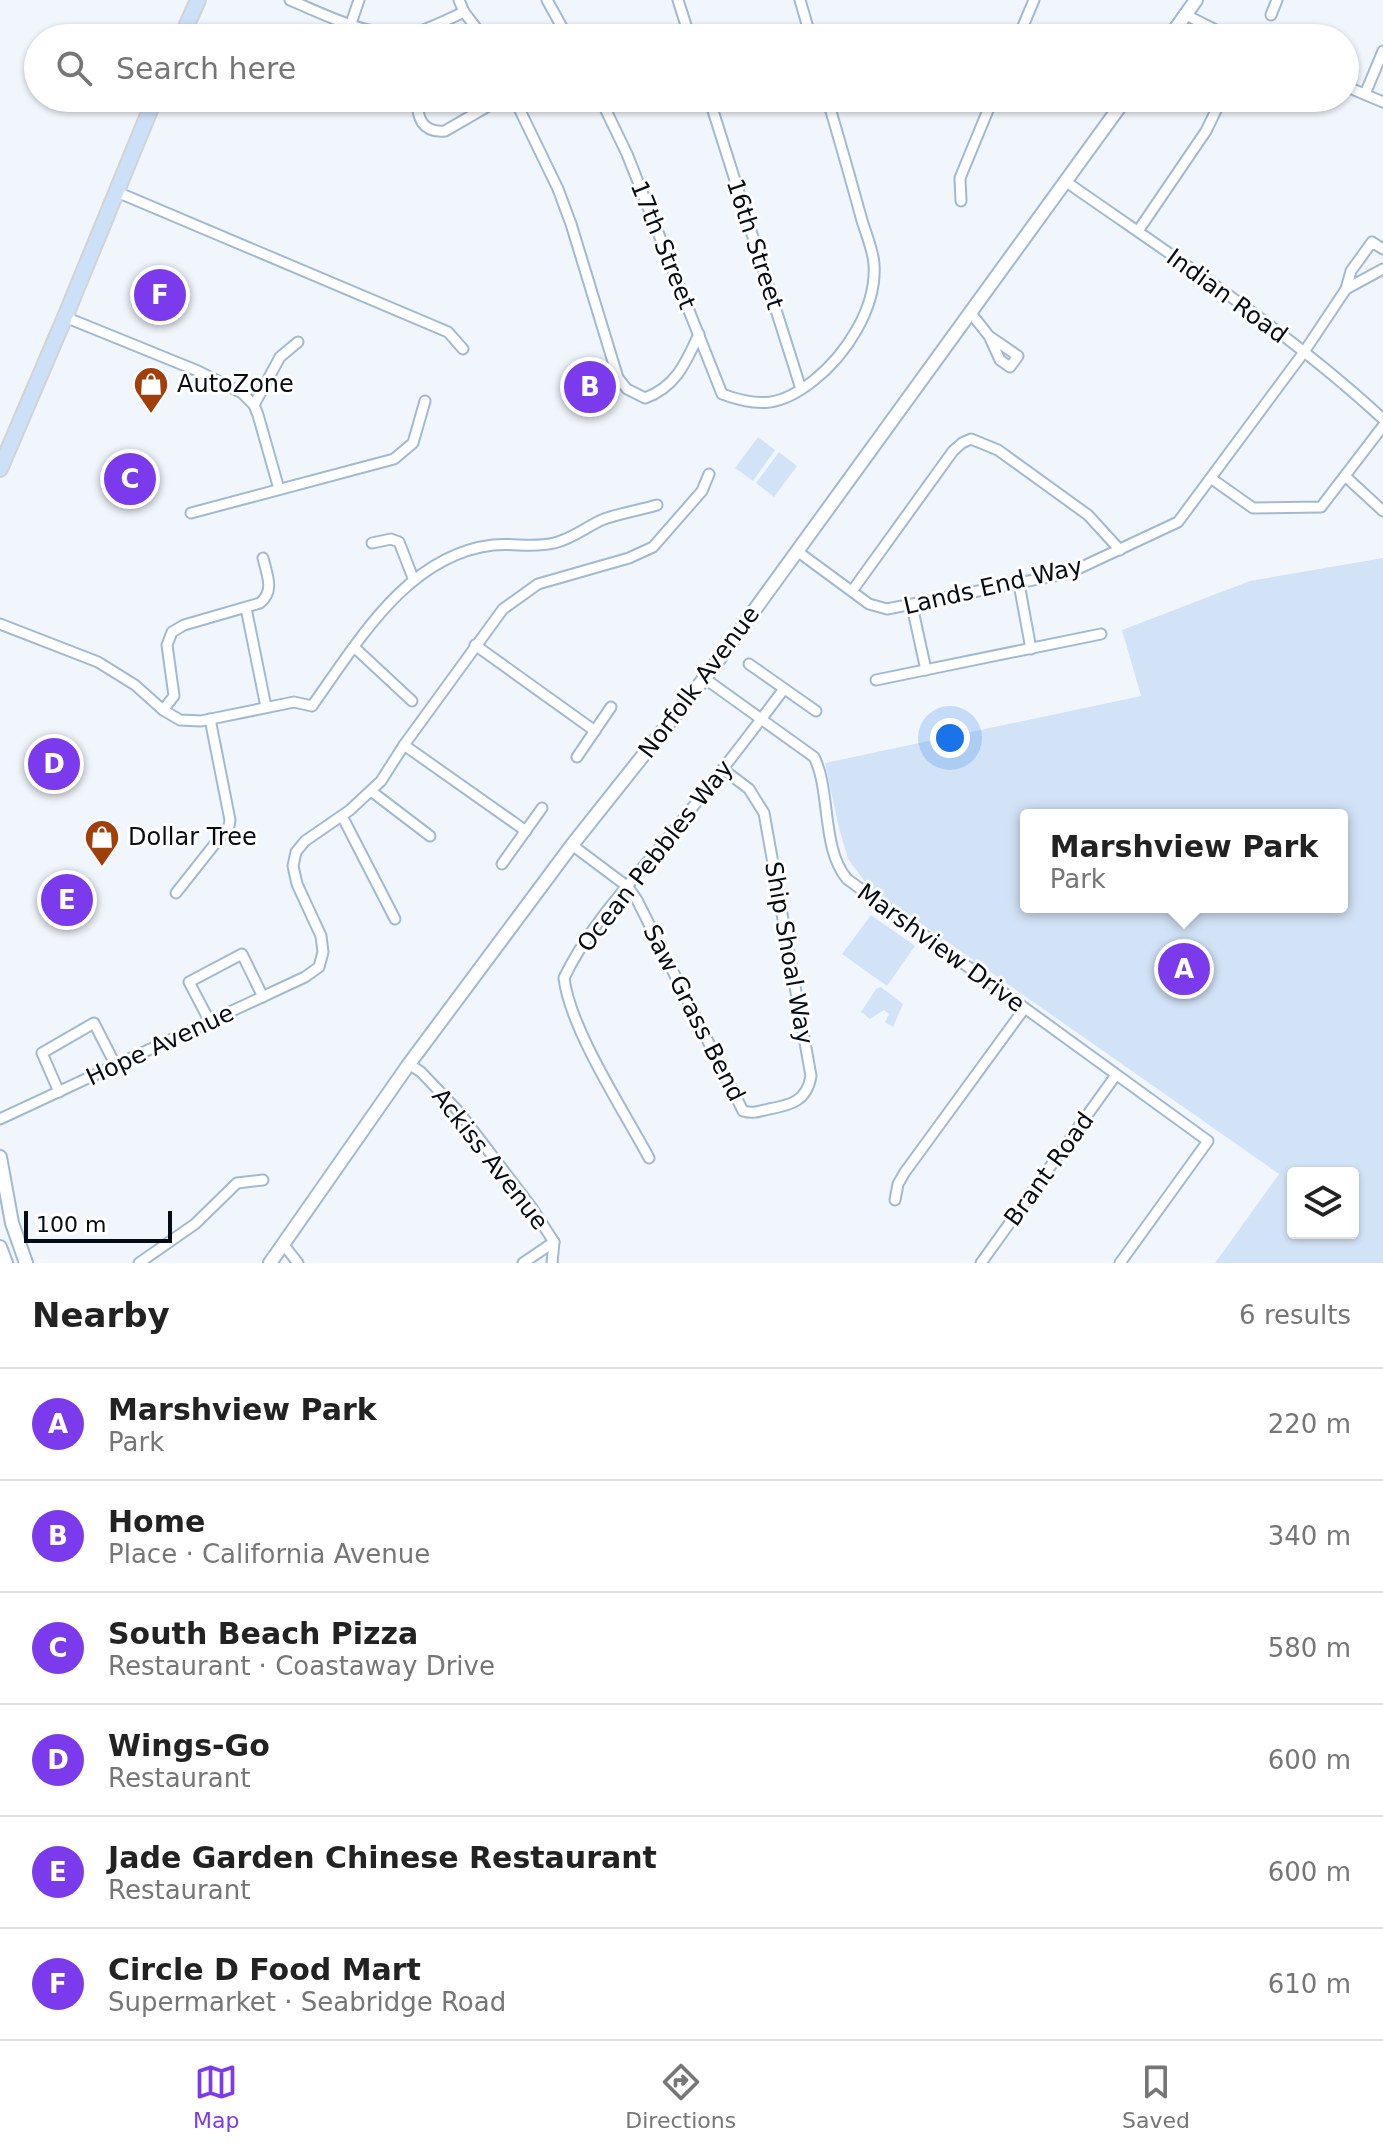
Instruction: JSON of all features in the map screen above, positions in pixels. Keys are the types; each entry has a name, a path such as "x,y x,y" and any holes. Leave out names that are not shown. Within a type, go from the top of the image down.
{"main road":[{"path":"187,24 198,0"},
{"path":"1179,24 1196,0"},
{"path":"0,469 149,112"},
{"name":"Norfolk Avenue","path":"270,1263 409,1064 572,845 704,678 1116,112"},
{"path":"0,1157 12,1223 26,1263"},
{"path":"0,1247 5,1263"}],"street":[{"path":"290,0 346,24"},
{"path":"352,24 359,0"},
{"path":"459,0 473,24"},
{"path":"547,0 560,24"},
{"path":"678,0 686,24"},
{"path":"800,0 807,24"},
{"path":"1024,24 1034,0"},
{"path":"1271,15 1277,0"},
{"path":"436,24 464,12"},
{"path":"1186,15 1204,24"},
{"path":"1365,94 1383,51"},
{"path":"1359,92 1383,102"},
{"path":"418,112 419,120 429,130 438,132 478,112"},
{"path":"521,112 558,189 571,224 618,378 627,389 645,398 659,393 682,370 699,334"},
{"name":"17th Street","path":"607,112 627,154 722,394 746,403 764,403 786,398 801,389"},
{"name":"16th Street","path":"713,112 801,389"},
{"path":"801,389 831,365 855,333 868,299 874,264 831,112"},
{"path":"961,201 960,178 987,112"},
{"path":"1138,231 1206,131 1215,112"},
{"name":"Indian Road","path":"1065,181 1304,352 1383,419"},
{"path":"117,192 448,332 463,349"},
{"name":"Lands End Way","path":"797,551 879,609 912,606 1069,573 1178,522 1304,352 1346,289 1351,271 1372,242 1383,249"},
{"path":"1346,289 1383,269"},
{"path":"970,312 989,336"},
{"path":"65,317 198,371 242,393 254,405 279,489"},
{"path":"254,405 280,357 298,342"},
{"path":"191,513 401,455 417,435 425,401"},
{"path":"1212,479 1253,508 1321,507 1383,426"},
{"path":"852,591 953,451 971,439 998,450 1088,515 1120,550"},
{"path":"395,919 342,816 381,781 503,609 538,584 629,558 653,547 702,491 709,474"},
{"path":"1345,476 1383,511"},
{"path":"0,624 98,662 135,685 163,710 180,720 210,719 294,702 312,706 354,647 413,578 468,552 493,545 539,546 556,543 603,520 657,505"},
{"path":"372,543 391,539 399,542 413,578"},
{"path":"163,710 174,696 167,645 172,632 184,625 260,603 268,595 269,582 263,558"},
{"path":"1019,584 1031,649"},
{"path":"912,606 926,670"},
{"path":"246,608 266,707"},
{"path":"876,680 1101,634"},
{"path":"475,645 595,731"},
{"path":"354,647 412,701"},
{"path":"749,664 816,711"},
{"name":"Marshview Drive","path":"704,678 804,749 817,763 834,853 847,879 1208,1141 1120,1263"},
{"name":"Ocean Pebbles Way","path":"649,1158 571,1008 564,978 577,955 628,887 724,770 784,689"},
{"path":"577,757 611,707"},
{"path":"176,893 229,826 210,719"},
{"path":"404,745 526,831"},
{"name":"Ship Shoal Way","path":"724,770 749,789 764,813 811,1076 806,1092 792,1104 751,1113"},
{"path":"371,791 430,836"},
{"path":"502,864 542,808"},
{"name":"Hope Avenue","path":"0,1119 305,977 319,967 323,952 321,936 297,884 293,866 296,852 305,841 342,816"},
{"name":"Saw Grass Bend","path":"572,845 628,887 739,1105 743,1111 751,1113"},
{"path":"210,1022 189,982 242,954 263,997"},
{"path":"895,1200 898,1184 905,1172 1024,1009"},
{"path":"59,1092 42,1053 94,1023 116,1066"},
{"name":"Ackiss Avenue","path":"409,1064 436,1088 480,1138 532,1208 554,1242 552,1263"},
{"name":"Brant Road","path":"981,1263 1116,1075"},
{"path":"139,1263 195,1224 237,1183 263,1180"},
{"path":"523,1263 554,1242"},
{"path":"283,1244 298,1263"}],"shaded area":[{"path":"758,437 775,450 753,481 735,468"},
{"path":"779,452 797,466 774,497 756,483"},
{"path":"1383,558 1383,1263 1215,1263 1279,1174 869,887 848,859 825,763 1141,696 1122,630 1250,581"},
{"path":"871,915 915,946 887,986 842,954"},
{"path":"881,987 903,1004 893,1027 885,1022 889,1014 884,1010 870,1019 861,1012 876,989"}],"place":[{"name":"Circle D Food Mart","path":"160,295"},
{"name":"Home","path":"590,387"},
{"name":"AutoZone","path":"151,415"},
{"name":"South Beach Pizza","path":"130,479"},
{"name":"Wings-Go","path":"54,764"},
{"name":"Dollar Tree","path":"102,868"},
{"name":"Jade Garden Chinese Restaurant","path":"67,900"},
{"name":"Marshview Park","path":"1184,969"}]}
